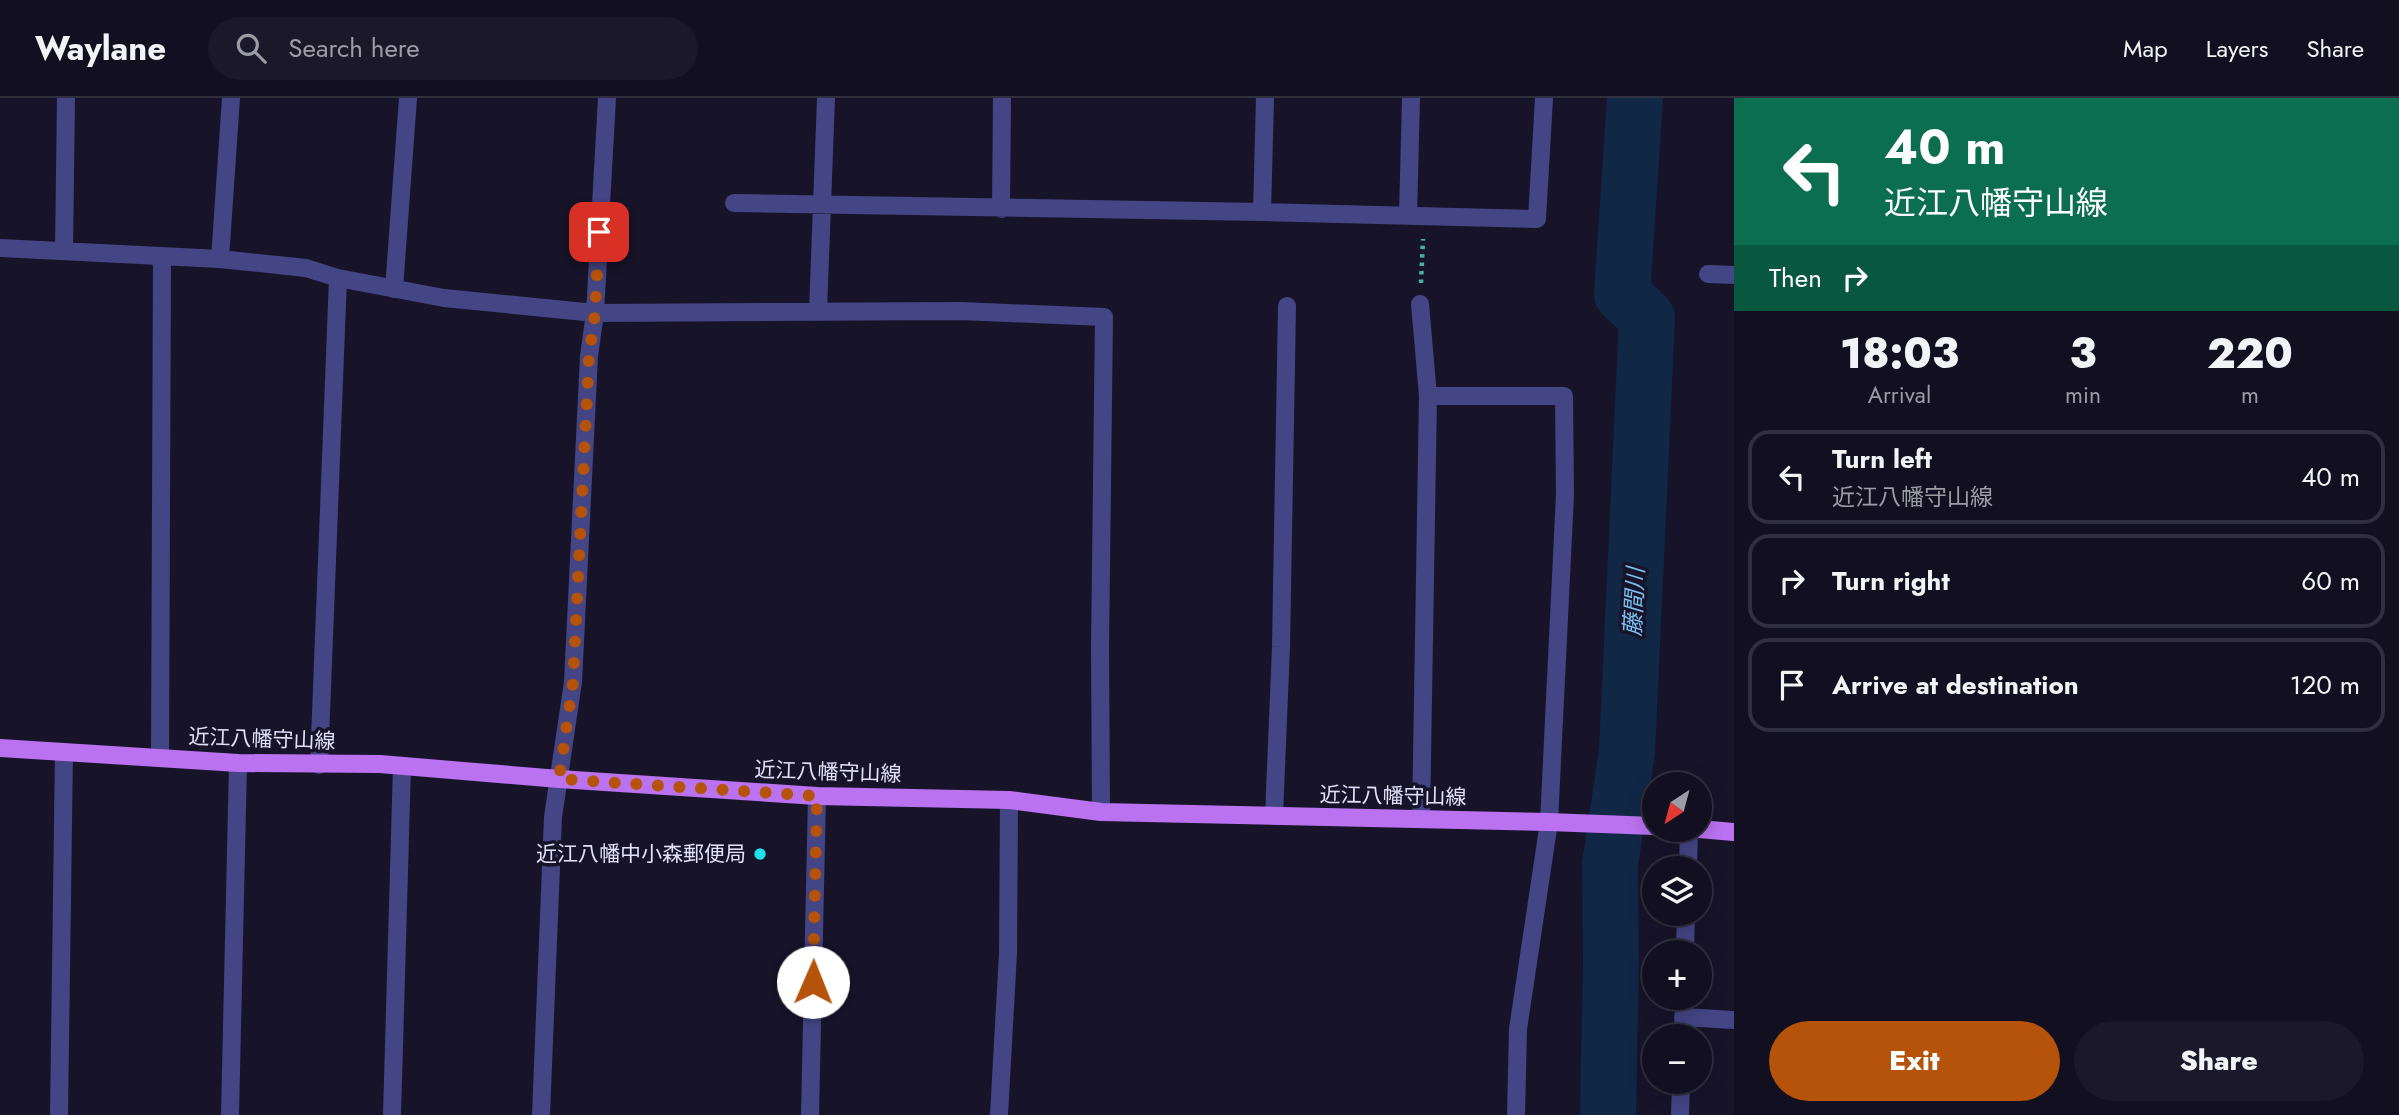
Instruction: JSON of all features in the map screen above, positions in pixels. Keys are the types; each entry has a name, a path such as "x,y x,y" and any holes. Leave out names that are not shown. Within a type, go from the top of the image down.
{"main road":[{"name":"近江八幡守山線","path":"0,748 238,763 402,766 817,796 1009,800 1101,812 1642,826"},
{"path":"1712,830 1734,832"}],"street":[{"path":"64,250 66,98"},
{"path":"220,259 231,98"},
{"path":"394,289 408,98"},
{"path":"541,1115 553,817 573,682 589,356 595,313 607,98"},
{"path":"818,312 826,98"},
{"path":"1002,98 1002,209"},
{"path":"1262,212 1265,98"},
{"path":"1412,98 1416,216"},
{"path":"734,203 1537,219 1544,98"},
{"path":"0,248 220,259 306,268 338,278 444,298 595,313 961,311 1104,317 1101,812"},
{"path":"160,758 162,256"},
{"path":"1708,274 1734,275"},
{"path":"319,765 338,278"},
{"path":"1420,304 1428,396 1421,819"},
{"path":"1275,816 1287,306"},
{"path":"1428,396 1564,396 1565,495 1549,822 1518,1029 1516,1115"},
{"path":"59,1115 64,752"},
{"path":"230,1115 238,763"},
{"path":"392,1115 402,766"},
{"path":"810,1115 817,796"},
{"path":"999,1115 1008,953 1009,800"},
{"path":"1683,1010 1683,1024"},
{"path":"1683,1017 1734,1020"},
{"path":"1680,1115 1681,1094"}],"path":[{"path":"1416,216 1420,304"}],"waterway":[{"name":"藤間川","path":"1608,1115 1610,864 1627,752 1647,318 1622,294 1635,98"}],"place":[{"name":"近江八幡中小森郵便局","path":"760,854"}],"route":[{"path":"599,232 595,313 589,356 573,682 559,779 817,796 813,982"}]}
